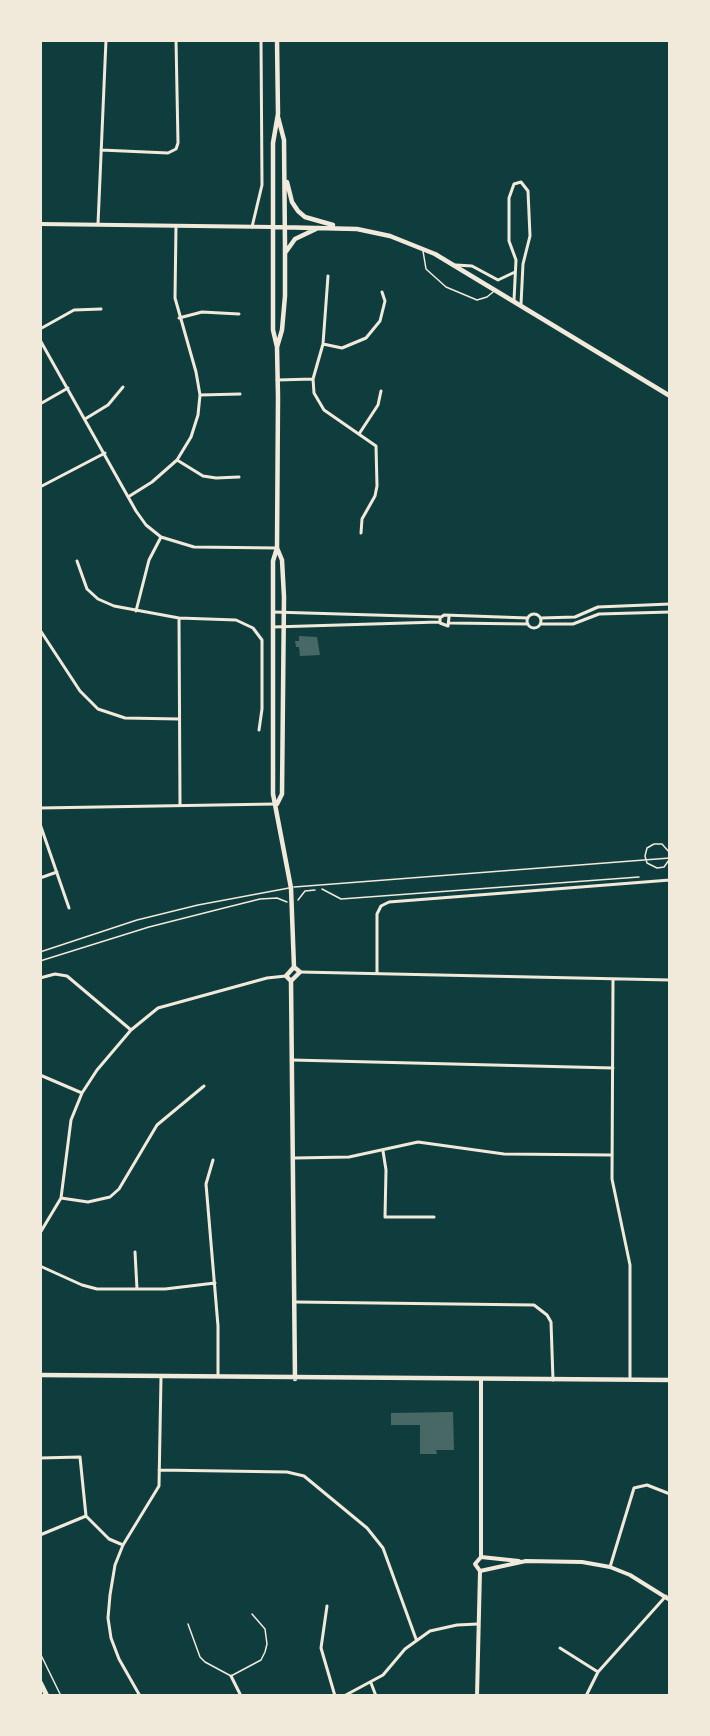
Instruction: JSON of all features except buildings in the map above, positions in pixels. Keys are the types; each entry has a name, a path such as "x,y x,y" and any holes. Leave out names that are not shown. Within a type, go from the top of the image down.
{"main road":[{"path":"277,40 278,114 273,143 273,330 278,346"},
{"path":"278,114 284,140 285,253 282,330 278,346 277,548 273,561 273,794 277,804 291,888 294,967 286,976 291,981 295,1158 295,1378"},
{"path":"285,173 291,198 298,211 306,217 342,227 390,236 435,254 521,304 669,396"},
{"path":"273,227 342,227"},
{"path":"285,253 295,239 321,227"},
{"path":"277,548 282,560 284,612 282,794 277,804"},
{"path":"291,981 300,972 294,967"},
{"path":"40,1375 669,1380"},
{"path":"40,1682 47,1695"}],"street":[{"path":"98,224 106,40"},
{"path":"101,150 168,153 176,149 178,142 176,40"},
{"path":"252,227 262,185 261,40"},
{"path":"514,300 516,270 515,255 509,241 509,198 514,184 521,182 528,191 530,236 523,264 521,304"},
{"path":"40,224 273,227"},
{"path":"128,497 153,482 177,460 191,437 198,416 200,395 196,372 179,318 175,287 176,225"},
{"path":"454,265 472,266 498,280 516,270"},
{"path":"328,276 323,344 313,379 317,402 324,410 376,446 378,455 375,496 362,519 361,533"},
{"path":"323,344 342,348 366,338 380,321 385,301 382,292"},
{"path":"40,329 74,310 101,309"},
{"path":"179,318 202,312 239,314"},
{"path":"40,340 146,525 161,537 194,547 277,548"},
{"path":"278,380 313,379"},
{"path":"85,419 118,398 123,387"},
{"path":"40,404 68,388"},
{"path":"359,434 378,405 381,391"},
{"path":"200,395 240,394"},
{"path":"40,487 105,453"},
{"path":"177,460 203,476 239,477"},
{"path":"136,611 142,580 161,537"},
{"path":"76,561 87,589 98,599 136,611 179,618 236,620 246,623 260,634 262,709 259,730"},
{"path":"273,612 528,618 535,613 541,618 575,617 598,607 669,604"},
{"path":"273,627 440,622 444,626 450,623 528,624 533,628 541,624 573,624 598,614 669,612"},
{"path":"366,613 367,623"},
{"path":"440,622 441,617"},
{"path":"449,617 450,623"},
{"path":"179,618 180,804"},
{"path":"528,618 528,624"},
{"path":"541,618 541,624"},
{"path":"40,630 80,691 98,708 125,718 179,719"},
{"path":"40,808 277,804"},
{"path":"40,824 69,908"},
{"path":"40,878 57,872"},
{"path":"377,973 377,914 381,906 389,902 669,880"},
{"path":"300,972 669,980"},
{"path":"40,978 55,974 67,976 131,1030"},
{"path":"40,1233 61,1198 71,1120 82,1093 97,1070 131,1030 158,1008 267,978 286,976"},
{"path":"613,980 611,1155 614,1192 630,1264 630,1380"},
{"path":"292,1060 613,1068"},
{"path":"40,1075 82,1093"},
{"path":"61,1198 88,1202 100,1200 119,1189 157,1125 204,1086"},
{"path":"295,1158 348,1157 383,1151 399,1144 418,1142 504,1154 611,1155"},
{"path":"383,1151 386,1170 385,1217 434,1217"},
{"path":"213,1160 206,1184 218,1326 218,1377"},
{"path":"135,1252 137,1290"},
{"path":"40,1266 82,1286 97,1289 137,1290 215,1282"},
{"path":"296,1302 534,1305 547,1315 551,1322 553,1380"},
{"path":"140,1695 119,1659 108,1618 112,1581 123,1545 155,1496 159,1485 161,1377"},
{"path":"477,1695 480,1571 475,1564 481,1557 481,1380"},
{"path":"40,1458 80,1457 86,1516 109,1539 123,1545"},
{"path":"159,1470 287,1472 304,1476 367,1528 383,1548 416,1639"},
{"path":"610,1567 634,1488 642,1484 669,1494"},
{"path":"40,1535 86,1516"},
{"path":"481,1557 525,1561 564,1560 610,1567 648,1584 668,1598 598,1672 586,1695"},
{"path":"488,1559 489,1568"},
{"path":"480,1571 525,1561"},
{"path":"327,1606 321,1648 335,1695"},
{"path":"344,1695 383,1675 416,1639 441,1628 478,1624"},
{"path":"560,1648 598,1672"},
{"path":"231,1676 241,1695"},
{"path":"371,1683 376,1695"}],"lane":[{"path":"423,250 426,269 432,278 458,294 477,300 487,297 495,289"},
{"path":"669,853 662,844 654,844 647,849 646,860 650,866 657,868 664,867 669,859"},
{"path":"40,952 137,920 198,905 291,888 669,859"},
{"path":"188,1624 200,1657 231,1676 261,1660 265,1652 267,1644 265,1629 252,1614"}],"path":[{"path":"300,900 305,891 319,890 341,899 646,876"},
{"path":"40,961 150,927 260,899 277,898 283,903"},
{"path":"40,1653 61,1695"}]}
